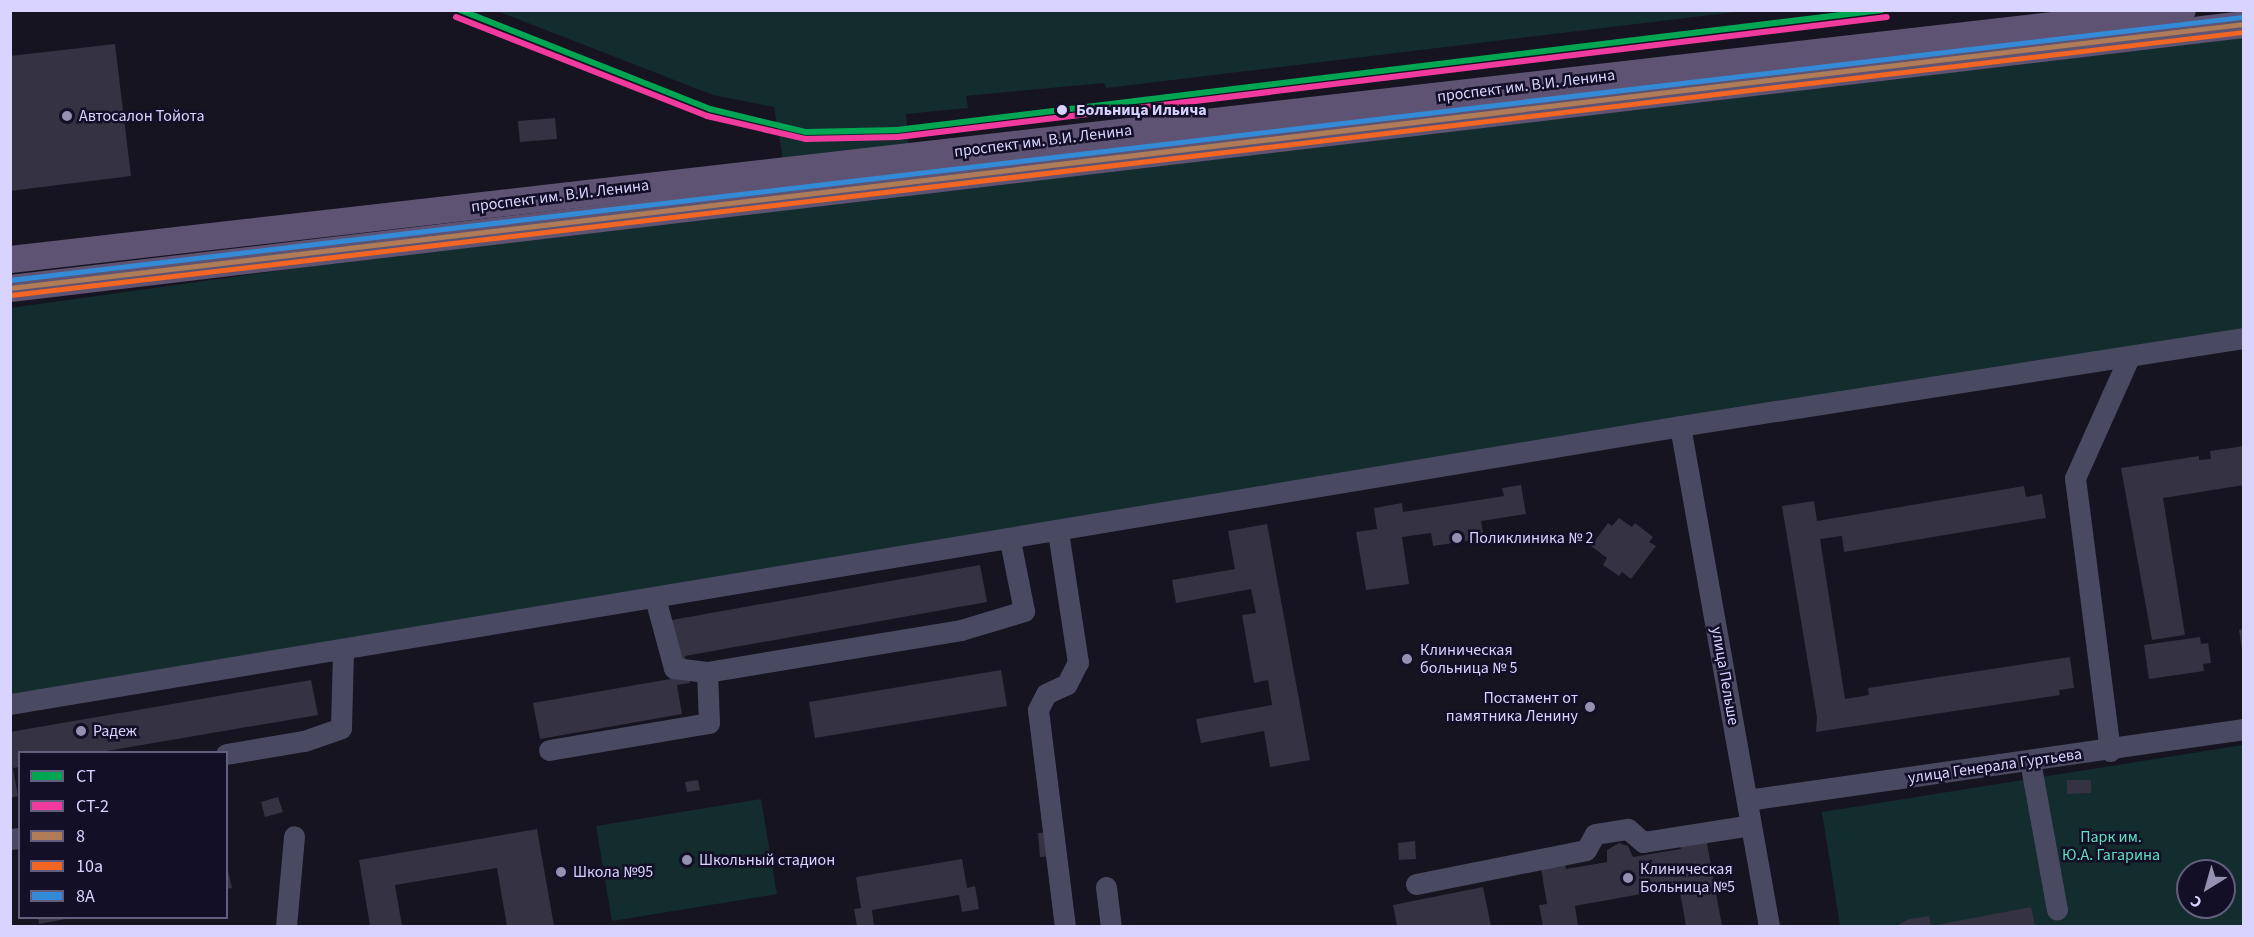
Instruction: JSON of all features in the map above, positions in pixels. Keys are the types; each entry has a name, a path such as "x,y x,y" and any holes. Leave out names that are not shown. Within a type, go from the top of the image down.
{"main road":[{"name":"проспект им. В.И. Ленина","path":"10,259 2182,10"},
{"name":"проспект им. В.И. Ленина","path":"10,288 2244,24"}],"street":[{"path":"10,704 1010,540 1680,426 2244,338"},
{"path":"2110,751 2075,478 2129,357"},
{"name":"улица Пельше","path":"1680,426 1769,927"},
{"path":"1058,532 1078,662 1067,684 1046,694 1038,710 1065,927"},
{"path":"655,598 674,668 707,672 961,630 1024,611 1010,540"},
{"path":"228,754 304,741 341,728 343,649"},
{"path":"549,750 709,723 707,672"},
{"name":"улица Генерала Гуртьева","path":"1747,800 2110,751 2244,729"},
{"path":"2030,762 2057,910"},
{"path":"1416,884 1586,850 1595,834 1628,829 1643,842 1751,825"},
{"path":"286,927 294,836"},
{"path":"1106,887 1111,927"}],"green space":[{"path":"497,11 1744,11 1106,88 1104,83 966,96 968,108 906,114 909,147 783,159 774,107 713,95"},
{"path":"2243,34 2243,328 11,696 10,308 419,251"},
{"name":"Парк им. Ю.А. Гагарина","path":"2243,745 2243,926 1840,926 1822,812"},
{"name":"Школьный стадион","path":"761,799 777,894 612,921 596,826"}],"building":[{"name":"Автосалон Тойота","path":"115,44 131,176 10,191 10,56"},
{"path":"555,118 557,139 520,142 518,121"},
{"path":"2244,446 2244,485 2163,498 2185,635 2152,640 2121,468 2199,456 2199,460 2211,459 2210,451"},
{"name":"Поликлиника № 2","path":"1521,485 1526,514 1481,521 1484,538 1433,546 1431,533 1402,537 1409,584 1366,590 1356,532 1377,529 1374,508 1402,503 1403,512 1504,496 1502,488"},
{"path":"2024,486 2026,497 2042,494 2046,518 1844,552 1842,536 1820,539 1845,699 1869,695 1868,688 2070,657 2074,688 2059,690 2060,695 1816,732 1817,717 1782,506 1814,501 1817,521"},
{"path":"1619,518 1632,527 1635,523 1653,537 1649,542 1656,546 1631,579 1622,572 1619,576 1603,565 1607,558 1591,546 1608,523 1612,526"},
{"path":"1267,524 1310,760 1270,767 1264,731 1201,743 1196,719 1272,705 1268,680 1254,683 1242,615 1256,613 1251,589 1176,603 1172,580 1235,569 1228,531"},
{"path":"980,565 987,602 685,656 690,683 677,685 682,714 540,739 533,703 676,678 666,621"},
{"path":"2244,629 2244,649 2242,649 2239,630"},
{"path":"2200,637 2201,644 2208,643 2211,663 2203,664 2204,671 2149,679 2144,645"},
{"path":"1001,670 1007,706 815,738 809,702"},
{"path":"311,680 318,715 107,751 18,751 18,767 13,768 18,796 10,798 10,732"},
{"path":"698,780 700,790 687,792 685,782"},
{"path":"2067,780 2091,780 2091,793 2067,794"},
{"path":"278,797 283,812 265,817 261,802"},
{"path":"537,829 554,926 507,926 497,868 395,885 402,926 370,926 359,860"},
{"path":"1051,832 1053,856 1040,857 1038,833"},
{"name":"Клиническая Больница №5","path":"1706,838 1722,926 1686,926 1679,887 1575,906 1578,926 1543,926 1539,905 1547,904 1541,868 1565,864 1566,869 1607,862 1607,850 1619,843 1628,846 1633,857 1681,849 1680,843"},
{"path":"1415,841 1416,859 1399,860 1398,843"},
{"path":"962,859 967,888 975,886 979,909 962,912 959,895 872,910 874,926 857,926 854,909 861,908 856,877"},
{"path":"228,871 232,888 228,889"},
{"path":"1483,887 1491,926 1397,926 1393,905"},
{"path":"2031,907 2035,926 1936,925"},
{"path":"1929,916 1931,926 1896,926 1909,919"},
{"path":"38,919 66,919 39,924"}],"transit line":[{"name":"СТ","path":"460,10 710,109 806,132 897,130 1882,10"},
{"name":"СТ-2","path":"456,17 707,116 806,139 898,137 1887,17"},
{"name":"8А","path":"10,280 2243,17"},
{"name":"8","path":"10,288 2244,24"},
{"name":"10а","path":"11,295 2244,32"}],"place":[{"name":"Больница Ильича","path":"1062,110"},
{"name":"Автосалон Тойота","path":"67,116"},
{"name":"Поликлиника № 2","path":"1457,538"},
{"name":"Клиническая больница № 5","path":"1407,659"},
{"name":"Постамент от памятника Ленину","path":"1590,707"},
{"name":"Радеж","path":"81,731"},
{"name":"Школьный стадион","path":"687,860"},
{"name":"Школа №95","path":"561,872"},
{"name":"Клиническая Больница №5","path":"1628,878"}]}
